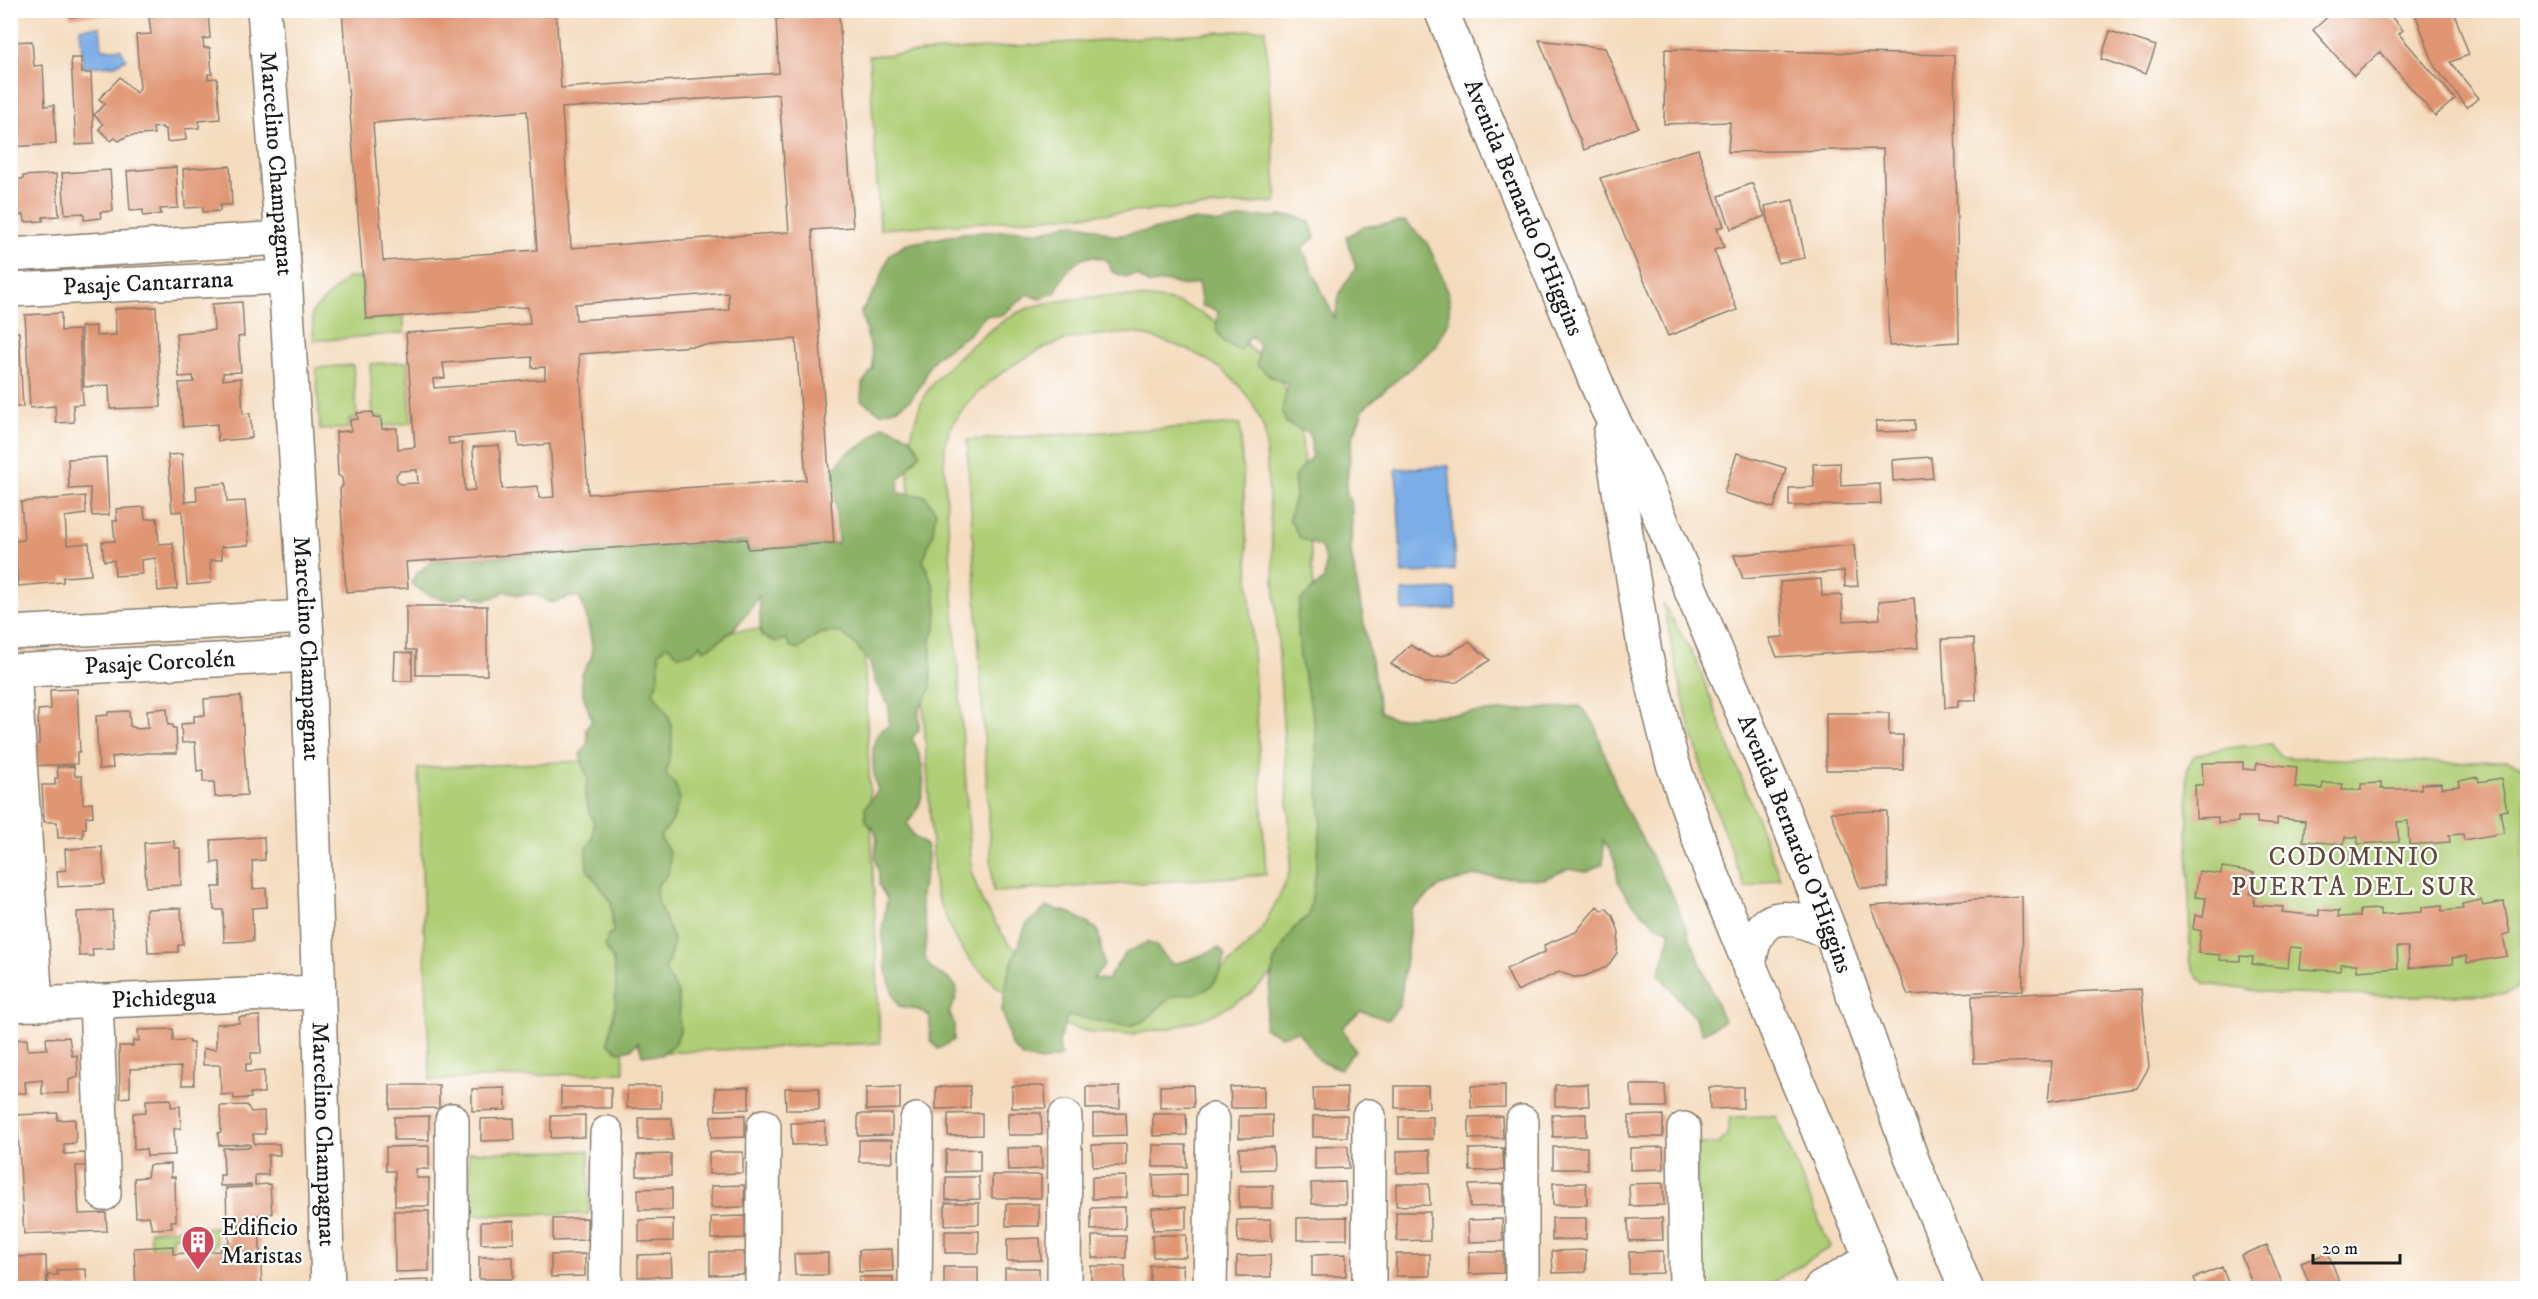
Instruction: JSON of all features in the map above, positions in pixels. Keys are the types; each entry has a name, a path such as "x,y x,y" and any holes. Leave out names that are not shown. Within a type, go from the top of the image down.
{"street":[{"name":"Marcelino Champagnat","path":"264,10 285,277 308,655 328,1288"},
{"name":"Avenida Bernardo O'Higgins","path":"1441,10 1606,406 1649,491 1776,792 1831,934 1913,1162 1966,1288"},
{"name":"Pasaje Cantarrana","path":"10,255 282,238"},
{"name":"Pasaje Cantarrana","path":"10,290 285,277"},
{"name":"Avenida Bernardo O'Higgins","path":"1606,406 1645,653 1657,707 1687,809 1749,968 1883,1288"},
{"name":"Pasaje Corcolén","path":"10,633 306,617"},
{"name":"Pasaje Corcolén","path":"13,671 308,655"},
{"path":"13,671 23,1004"},
{"path":"1749,968 1758,935 1764,927 1776,919 1790,917 1806,921 1831,934"},
{"name":"Pichidegua","path":"23,1004 317,992"},
{"path":"96,1001 104,1194"},
{"path":"1369,1116 1369,1288"},
{"path":"1064,1288 1065,1117"},
{"path":"452,1120 452,1288"},
{"path":"915,1288 917,1120"},
{"path":"1210,1288 1213,1120"},
{"path":"1522,1122 1522,1288"},
{"path":"762,1288 764,1126"},
{"path":"1684,1129 1686,1288"},
{"path":"605,1288 608,1133"},
{"path":"1821,1288 1871,1258"}],"green space":[{"path":"1265,29 1277,202 880,229 869,56"},
{"path":"1295,216 1310,222 1315,237 1302,248 1335,319 1340,292 1356,268 1346,237 1364,227 1405,221 1427,243 1449,297 1449,321 1435,347 1364,408 1352,439 1346,488 1352,510 1351,552 1380,711 1392,718 1580,706 1594,723 1621,800 1673,896 1724,1021 1702,1034 1695,1018 1659,975 1671,931 1657,926 1630,901 1618,881 1615,861 1603,839 1603,864 1587,872 1568,869 1544,879 1474,876 1440,886 1412,910 1400,1005 1388,1020 1361,1011 1342,1028 1355,1050 1340,1069 1318,1060 1298,1031 1281,1036 1264,1028 1274,961 1294,928 1309,915 1314,886 1321,824 1315,725 1300,658 1297,620 1300,601 1324,579 1326,563 1321,547 1300,538 1289,519 1296,493 1294,477 1312,456 1310,434 1286,423 1282,411 1288,384 1270,376 1257,365 1259,345 1251,336 1240,351 1224,342 1216,330 1218,311 1202,306 1198,282 1187,285 1167,282 1149,284 1137,275 1126,277 1112,272 1108,261 1090,257 1082,259 1064,275 1056,292 1039,299 1028,294 1001,316 986,315 968,335 937,356 927,369 923,383 911,399 900,407 880,413 861,400 862,384 873,368 872,354 861,312 877,287 890,254 907,244 965,233 1021,230 1041,232 1070,223 1089,226 1115,236 1195,220 1219,223 1249,217"},
{"path":"362,277 365,320 404,317 404,333 314,341 312,312 347,278"},
{"path":"1101,296 1166,300 1203,314 1248,346 1272,371 1287,393 1301,429 1334,840 1317,914 1273,973 1247,997 1208,1017 1171,1028 1132,1034 1092,1033 1058,1023 1023,1006 996,986 971,961 954,937 935,891 907,457 915,420 923,399 940,376 966,350 994,328 1028,308 1070,299","holes":["1134,333 1156,338 1196,354 1231,378 1257,411 1265,433 1291,851 1290,870 1283,889 1259,934 1219,973 1189,986 1054,978 1009,944 983,904 972,874 944,464 946,441 953,424 965,407 979,391 1015,364 1034,353 1078,337"]},
{"path":"407,362 411,423 382,426 381,416 373,417 370,364"},
{"path":"353,365 357,418 349,419 349,428 320,430 316,368"},
{"path":"1240,424 1266,875 993,892 967,440"},
{"path":"883,426 910,438 920,454 899,479 898,493 925,496 936,512 932,536 923,560 934,587 937,609 936,627 931,639 931,689 919,708 919,730 912,738 923,771 922,794 914,814 907,823 913,836 926,845 928,852 921,900 927,931 925,955 928,964 954,983 957,990 956,999 949,1012 954,1024 954,1040 938,1049 930,1040 930,1016 916,1009 899,1006 886,970 882,931 887,899 879,885 875,857 877,838 875,831 866,821 865,808 878,790 873,747 877,735 889,725 889,706 876,684 870,663 853,642 841,633 829,632 817,635 799,649 791,647 786,639 776,642 761,636 759,596 735,627 712,646 704,650 701,644 692,653 678,655 667,645 659,652 659,677 653,693 670,722 672,740 666,774 676,786 680,799 672,822 660,836 669,852 670,863 668,875 658,884 656,896 674,943 665,971 678,993 680,1031 675,1043 661,1055 642,1055 638,1042 631,1049 619,1052 608,1043 615,1007 616,983 613,961 605,946 608,935 613,932 611,901 587,869 586,851 593,838 594,823 587,805 585,793 588,779 580,754 588,740 586,729 592,720 583,695 581,680 591,658 592,649 588,625 579,597 570,597 551,603 534,594 518,595 505,591 491,598 482,599 467,593 461,597 446,600 423,592 411,583 417,573 433,561 747,541 747,550 838,543 833,470 847,453 863,445"},
{"path":"1663,603 1696,660 1780,878 1745,888 1707,786 1687,716"},
{"path":"863,625 880,1043 647,1053 629,635"},
{"path":"2271,745 2280,757 2455,763 2508,760 2523,767 2526,781 2519,983 2515,990 2505,994 2401,996 2279,994 2206,984 2197,976 2190,960 2187,768 2194,756 2203,753"},
{"path":"612,760 624,1072 430,1080 418,768"},
{"path":"1047,907 1071,913 1098,930 1104,966 1093,978 1107,980 1124,954 1147,942 1156,946 1172,964 1219,948 1226,956 1217,979 1206,990 1196,994 1173,997 1149,1017 1131,1025 1067,1017 1059,1041 1061,1057 1042,1061 1024,1058 1011,1045 1002,1009 1008,974 1026,925"},
{"path":"1776,1116 1830,1247 1764,1288 1696,1288 1697,1144 1719,1144 1727,1135 1730,1117"},
{"path":"589,1151 589,1214 470,1215 469,1152"},
{"path":"215,1227 216,1244 213,1247 194,1248 193,1235 172,1236 173,1246 151,1247 150,1231"}],"water":[{"path":"100,27 102,49 121,49 126,59 115,65 83,67 80,28"},
{"path":"1449,466 1455,570 1402,574 1396,469"},
{"path":"1455,589 1456,609 1403,611 1402,591"}],"building":[{"path":"69,10 123,10 124,14 70,17"},
{"path":"154,10 208,11 210,38 203,39 204,48 210,48 212,74 208,74 208,79 217,78 220,119 199,121 199,128 185,129 186,140 167,142 166,129 162,127 153,128 154,134 127,136 119,141 115,138 111,141 99,129 103,124 94,115 105,104 99,99 120,77 136,93 140,88 136,35 151,34 149,18 154,17"},
{"path":"342,10 556,10 561,88 779,73 776,19 839,14 853,227 812,230 834,543 748,549 747,539 406,562 408,588 346,592 340,489 343,485 342,478 338,475 336,432 351,431 350,420 358,419 357,413 373,412 373,418 381,417 382,429 397,428 398,449 415,447 406,333 530,324 528,307 366,319","holes":["779,94 789,232 571,248 562,108","527,111 537,250 383,261 373,123","728,293 729,310 576,320 575,304","796,339 806,480 588,494 579,354","532,357 532,368 545,367 545,379 434,388 433,379 445,378 443,363","517,432 519,447 550,444 554,497 539,498 538,486 502,489 499,445 473,447 475,490 465,491 462,443 449,444 448,438","417,470 418,483 400,484 396,475 400,471"]},
{"path":"2326,10 2385,10 2403,30 2399,34 2455,99 2435,116 2380,52 2354,76 2313,30 2330,15"},
{"path":"2430,10 2453,10 2469,55 2450,62 2479,98 2467,107 2435,67 2416,16"},
{"path":"2110,31 2156,46 2146,74 2101,59"},
{"path":"1539,40 1605,48 1638,127 1584,150"},
{"path":"32,41 34,66 43,65 45,106 54,105 56,144 10,147 10,42"},
{"path":"1665,49 1954,55 1959,342 1889,346 1883,149 1728,152 1730,122 1664,124"},
{"path":"71,58 81,58 82,73 91,73 94,144 76,145"},
{"path":"1698,149 1724,226 1717,228 1724,247 1714,250 1737,310 1668,336 1600,178"},
{"path":"230,166 232,205 220,205 220,211 203,212 203,207 185,208 183,169"},
{"path":"176,167 178,208 160,209 161,214 143,216 143,210 130,211 127,171"},
{"path":"110,170 113,211 100,212 101,218 84,220 84,213 65,214 62,173"},
{"path":"56,174 59,216 43,217 43,221 25,222 24,215 13,216 11,180 23,179 23,176"},
{"path":"1752,183 1765,216 1731,229 1719,196"},
{"path":"1793,200 1805,258 1778,263 1765,206"},
{"path":"242,302 244,336 238,337 241,372 223,373 223,380 241,378 243,414 250,413 252,438 218,441 217,424 183,427 179,383 194,382 193,376 179,377 176,333 214,330 212,304"},
{"path":"156,307 161,407 110,409 109,385 84,387 81,327 96,326 96,336 116,335 115,309"},
{"path":"61,313 61,331 79,330 83,404 73,405 74,422 56,423 55,406 30,408 25,315"},
{"path":"19,332 23,407 10,407 10,333"},
{"path":"1915,420 1915,431 1876,432 1876,421"},
{"path":"1737,453 1786,468 1774,508 1724,493"},
{"path":"182,454 185,502 197,501 196,486 226,483 227,502 245,501 249,545 221,547 222,559 210,561 211,583 187,585 182,511 172,512 168,455"},
{"path":"106,457 109,515 92,516 90,488 69,489 68,459"},
{"path":"1931,457 1933,478 1893,481 1892,460"},
{"path":"1840,463 1841,486 1880,484 1881,504 1789,506 1789,488 1814,487 1813,464"},
{"path":"85,496 86,514 65,517 67,545 89,543 91,575 63,577 63,582 18,586 14,544 15,569 10,569 10,526 13,541 24,540 21,502"},
{"path":"144,507 145,519 157,518 159,544 173,543 177,589 158,591 155,558 141,560 142,574 115,576 114,560 104,561 102,542 115,541 113,521 117,521 116,509"},
{"path":"1854,545 1858,586 1845,587 1844,571 1743,579 1734,555"},
{"path":"1821,579 1822,596 1842,595 1843,621 1880,619 1879,601 1914,598 1918,648 1777,657 1769,638 1783,637 1780,582"},
{"path":"406,606 487,606 487,675 416,675 416,650 406,650"},
{"path":"1974,638 1976,700 1958,700 1958,707 1945,708 1942,639"},
{"path":"1469,642 1490,660 1457,682 1424,683 1391,664 1410,645 1431,657 1446,655"},
{"path":"395,652 412,653 412,681 394,681"},
{"path":"77,689 80,752 77,752 77,764 28,766 27,745 39,744 38,710 51,709 50,690"},
{"path":"241,696 247,795 215,797 214,782 203,782 203,770 197,771 195,742 182,743 181,724 194,723 194,716 205,715 204,699"},
{"path":"167,708 168,725 176,728 177,753 112,757 113,768 99,769 96,716 108,715 108,712 129,711 130,726 138,729 148,728 147,710"},
{"path":"1826,713 1889,713 1889,735 1903,735 1903,770 1826,770"},
{"path":"2243,762 2243,769 2256,770 2257,763 2297,767 2295,787 2322,789 2323,783 2343,784 2342,790 2361,790 2361,784 2381,783 2381,789 2421,789 2421,784 2441,783 2441,788 2460,786 2459,781 2478,777 2479,782 2501,778 2507,810 2500,811 2504,833 2464,840 2463,834 2449,835 2450,842 2409,845 2408,821 2397,822 2399,842 2358,844 2358,837 2345,837 2344,844 2303,841 2305,821 2277,818 2277,825 2257,823 2257,817 2238,817 2238,822 2218,823 2218,817 2196,818 2195,785 2203,785 2202,763"},
{"path":"74,766 75,776 82,776 83,804 92,803 93,816 86,817 83,837 58,838 57,822 44,822 42,785 55,785 55,778 58,778 57,767"},
{"path":"1887,811 1888,888 1860,888 1831,812"},
{"path":"264,837 265,860 252,861 253,889 266,888 267,907 252,908 253,941 224,942 223,910 214,910 213,887 221,887 220,862 212,863 211,840"},
{"path":"174,841 174,848 180,848 181,885 146,887 144,843"},
{"path":"102,847 105,884 58,887 57,871 66,870 65,849"},
{"path":"2222,867 2254,872 2250,894 2255,895 2254,905 2283,907 2282,912 2319,916 2319,910 2339,911 2338,917 2360,916 2360,910 2380,909 2380,915 2422,912 2422,907 2442,905 2442,911 2463,909 2462,904 2481,900 2483,906 2504,902 2510,933 2503,935 2507,956 2467,963 2466,956 2452,958 2453,964 2409,968 2408,947 2397,947 2398,968 2357,971 2357,964 2341,964 2340,971 2300,969 2302,948 2290,947 2288,968 2252,964 2253,957 2240,956 2240,961 2220,960 2220,955 2198,953 2201,931 2193,929 2195,915 2203,917 2206,898 2195,897 2199,871 2221,874"},
{"path":"2022,896 2023,990 1908,995 1871,906"},
{"path":"1597,906 1602,911 1606,908 1613,916 1619,932 1617,953 1607,967 1585,976 1574,977 1559,972 1517,991 1506,969 1545,952 1544,945 1576,932"},
{"path":"181,908 183,945 178,945 178,952 148,953 146,909"},
{"path":"112,910 114,948 92,949 93,956 79,956 77,912"},
{"path":"2141,989 2149,1067 2137,1088 2048,1101 2052,1061 1974,1063 1972,996"},
{"path":"260,1016 261,1053 251,1053 251,1064 246,1064 246,1072 264,1071 264,1093 250,1093 251,1098 234,1099 233,1094 221,1095 220,1065 203,1065 203,1049 216,1049 216,1024 239,1023 239,1017"},
{"path":"173,1029 173,1041 189,1040 193,1043 194,1085 182,1085 181,1067 130,1069 130,1097 120,1098 119,1046 133,1046 133,1041 139,1041 138,1030"},
{"path":"69,1037 72,1056 77,1055 78,1077 69,1080 69,1093 42,1094 42,1080 25,1082 26,1093 10,1093 10,1040 27,1039 28,1050 47,1049 46,1038"},
{"path":"1588,1084 1589,1106 1555,1106 1555,1085"},
{"path":"390,1085 439,1085 439,1108 390,1109"},
{"path":"1193,1085 1194,1107 1160,1108 1160,1086"},
{"path":"1505,1085 1505,1107 1471,1108 1471,1086"},
{"path":"1631,1085 1665,1085 1666,1107 1632,1107"},
{"path":"627,1086 661,1086 661,1108 627,1108"},
{"path":"970,1086 970,1108 936,1109 936,1087"},
{"path":"1012,1086 1045,1086 1046,1108 1012,1108"},
{"path":"1264,1086 1264,1108 1231,1108 1230,1087"},
{"path":"1395,1086 1428,1086 1429,1108 1395,1108"},
{"path":"561,1087 611,1087 611,1108 561,1108"},
{"path":"749,1087 749,1109 716,1110 715,1088"},
{"path":"900,1087 900,1109 866,1110 866,1088"},
{"path":"1086,1087 1120,1087 1120,1108 1086,1109"},
{"path":"1347,1087 1347,1109 1314,1110 1313,1088"},
{"path":"1709,1087 1743,1087 1743,1108 1710,1109"},
{"path":"505,1088 506,1110 472,1111 472,1089"},
{"path":"785,1088 819,1088 819,1110 786,1110"},
{"path":"171,1099 171,1107 180,1106 181,1128 174,1129 175,1155 147,1156 146,1149 134,1150 133,1113 146,1112 146,1100"},
{"path":"247,1105 251,1112 264,1111 265,1134 253,1134 254,1144 279,1144 280,1155 268,1155 268,1175 255,1175 255,1185 270,1184 272,1214 258,1215 259,1224 227,1225 226,1188 251,1187 251,1185 220,1186 220,1175 224,1175 223,1148 250,1147 250,1144 219,1145 220,1106"},
{"path":"58,1113 57,1120 75,1119 76,1143 64,1144 64,1154 87,1153 88,1166 76,1166 79,1214 106,1213 107,1231 24,1234 17,1115"},
{"path":"982,1113 982,1135 948,1136 948,1114"},
{"path":"1008,1113 1041,1113 1042,1135 1008,1135"},
{"path":"1126,1113 1127,1135 1093,1136 1093,1114"},
{"path":"858,1114 892,1114 892,1135 858,1136"},
{"path":"1153,1114 1186,1114 1187,1135 1153,1136"},
{"path":"1586,1114 1586,1136 1553,1137 1552,1115"},
{"path":"585,1115 585,1137 551,1138 551,1116"},
{"path":"745,1115 745,1137 711,1138 711,1116"},
{"path":"1272,1115 1272,1137 1239,1138 1239,1116"},
{"path":"1347,1115 1347,1137 1313,1137 1313,1116"},
{"path":"1663,1115 1663,1137 1629,1137 1629,1116"},
{"path":"429,1116 429,1140 394,1140 394,1117"},
{"path":"1502,1116 1503,1138 1469,1139 1469,1117"},
{"path":"1399,1117 1433,1117 1433,1139 1399,1139"},
{"path":"514,1118 515,1140 481,1141 481,1119"},
{"path":"639,1118 672,1118 673,1140 639,1140"},
{"path":"825,1122 825,1144 792,1145 791,1123"},
{"path":"859,1140 892,1140 893,1162 859,1162"},
{"path":"1126,1144 1126,1166 1093,1167 1092,1145"},
{"path":"1153,1145 1186,1145 1187,1167 1153,1167"},
{"path":"429,1146 429,1169 416,1169 416,1178 429,1178 429,1206 395,1206 395,1171 386,1171 386,1147"},
{"path":"1348,1146 1349,1168 1315,1169 1315,1147"},
{"path":"1041,1147 1042,1169 1008,1170 1007,1148"},
{"path":"1273,1147 1274,1169 1240,1170 1239,1148"},
{"path":"1553,1147 1587,1147 1587,1169 1553,1169"},
{"path":"1663,1147 1664,1169 1630,1170 1630,1148"},
{"path":"1503,1148 1504,1170 1470,1171 1469,1149"},
{"path":"980,1149 980,1171 946,1172 946,1150"},
{"path":"1430,1150 1431,1172 1397,1173 1397,1151"},
{"path":"709,1152 743,1152 743,1173 709,1174"},
{"path":"671,1154 671,1176 637,1176 637,1155"},
{"path":"171,1164 171,1177 175,1177 176,1221 171,1221 172,1228 152,1229 149,1216 136,1217 134,1178 147,1177 149,1165"},
{"path":"1187,1174 1187,1196 1154,1197 1153,1175"},
{"path":"992,1175 1041,1175 1041,1198 992,1198"},
{"path":"1126,1176 1126,1198 1092,1199 1092,1177"},
{"path":"946,1177 979,1177 980,1199 946,1200"},
{"path":"1345,1182 1346,1204 1312,1204 1311,1183"},
{"path":"1553,1183 1586,1183 1587,1205 1553,1205"},
{"path":"1663,1183 1664,1205 1630,1206 1629,1184"},
{"path":"1396,1184 1429,1184 1430,1205 1396,1206"},
{"path":"1503,1184 1503,1206 1470,1207 1469,1185"},
{"path":"744,1185 745,1207 711,1208 711,1186"},
{"path":"1239,1186 1273,1186 1273,1208 1239,1208"},
{"path":"672,1188 672,1210 639,1210 638,1189"},
{"path":"945,1203 979,1203 979,1224 945,1225"},
{"path":"1006,1204 1039,1204 1039,1226 1006,1226"},
{"path":"1125,1207 1125,1229 1091,1230 1091,1208"},
{"path":"1186,1207 1186,1229 1153,1230 1152,1208"},
{"path":"394,1211 429,1211 429,1271 395,1272"},
{"path":"1396,1212 1430,1212 1430,1240 1397,1241"},
{"path":"745,1216 745,1238 711,1239 711,1217"},
{"path":"1347,1217 1347,1239 1297,1240 1297,1218"},
{"path":"587,1218 587,1240 553,1241 553,1219"},
{"path":"1552,1218 1586,1218 1586,1239 1552,1240"},
{"path":"1662,1218 1663,1240 1629,1241 1628,1219"},
{"path":"673,1219 673,1241 639,1242 639,1220"},
{"path":"1271,1219 1272,1241 1238,1242 1237,1220"},
{"path":"1502,1219 1503,1241 1469,1242 1468,1220"},
{"path":"514,1221 514,1243 481,1244 481,1222"},
{"name":"Edificio Maristas","path":"259,1225 262,1288 136,1288 134,1248 173,1246 173,1254 221,1251 221,1244 229,1243 228,1227"},
{"path":"945,1231 979,1231 979,1253 945,1253"},
{"path":"1152,1235 1186,1235 1186,1257 1153,1257"},
{"path":"1092,1236 1126,1236 1126,1258 1092,1258"},
{"path":"1040,1238 1041,1260 1007,1261 1007,1239"},
{"path":"2267,1245 2284,1288 2254,1288 2241,1255"},
{"path":"892,1249 893,1271 859,1272 859,1250"},
{"path":"1586,1250 1586,1272 1553,1273 1552,1251"},
{"path":"1663,1251 1663,1273 1629,1274 1629,1252"},
{"path":"710,1252 744,1252 744,1274 710,1275"},
{"path":"1469,1252 1503,1252 1503,1273 1469,1274"},
{"path":"828,1253 828,1275 795,1275 794,1254"},
{"path":"2328,1253 2342,1288 2311,1288 2301,1263"},
{"path":"585,1254 585,1276 551,1277 551,1255"},
{"path":"671,1254 672,1276 638,1277 638,1255"},
{"path":"1346,1254 1346,1276 1312,1276 1312,1255"},
{"path":"1396,1254 1430,1254 1430,1276 1396,1276"},
{"path":"1270,1255 1271,1277 1237,1277 1237,1256"},
{"path":"46,1256 47,1288 11,1288 10,1257"},
{"path":"479,1257 513,1257 513,1279 479,1279"},
{"path":"1150,1265 1183,1265 1184,1287 1150,1287"},
{"path":"1091,1266 1125,1266 1125,1288 1091,1288"},
{"path":"944,1267 978,1267 978,1288 944,1288"},
{"path":"2222,1267 2230,1288 2198,1288 2194,1278"},
{"path":"1005,1268 1039,1268 1039,1288 1005,1288"},
{"path":"86,1269 87,1288 48,1288 48,1275 58,1275 57,1270"},
{"path":"859,1277 893,1277 893,1288 859,1288"},
{"path":"429,1280 429,1288 394,1288 394,1281"},
{"path":"706,1283 740,1283 740,1288 706,1288"},
{"path":"1587,1285 1587,1288 1553,1288 1553,1286"},
{"path":"1663,1286 1663,1288 1630,1288 1630,1287"}],"place":[{"name":"Edificio Maristas","path":"198,1271"}],"district":[{"name":"CODOMINIO PUERTA DEL SUR","path":"2354,872"}]}
